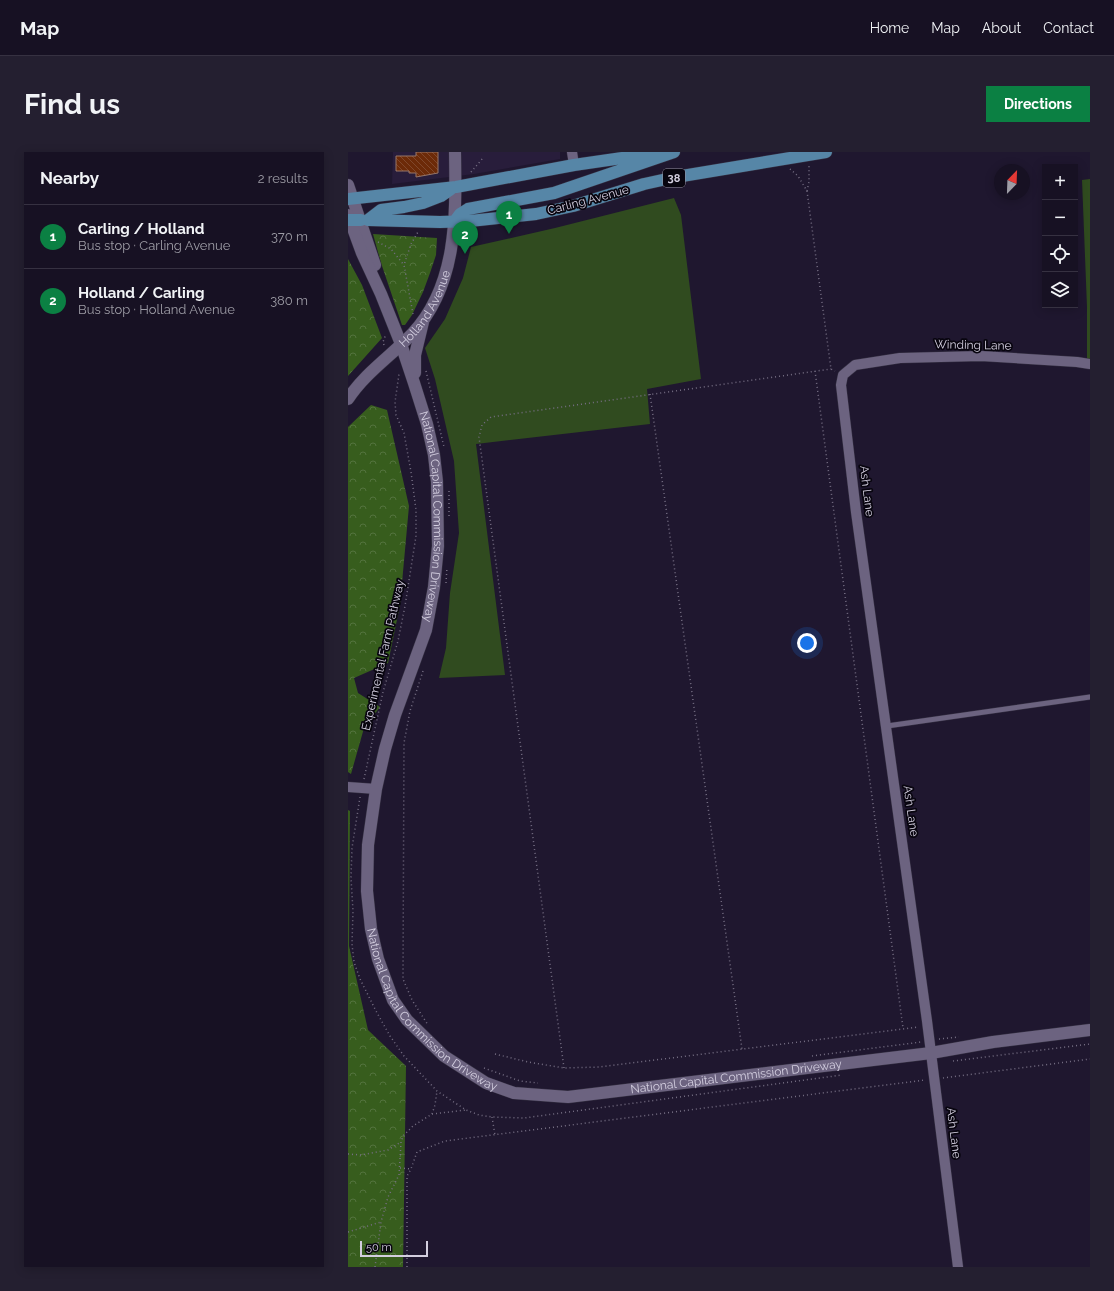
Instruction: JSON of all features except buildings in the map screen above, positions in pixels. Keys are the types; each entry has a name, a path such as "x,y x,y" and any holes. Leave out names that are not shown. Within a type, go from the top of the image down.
{"main road":[{"name":"38","path":"350,199 456,187 574,165 663,152"},
{"path":"454,222 460,214 468,209 554,192 674,152"},
{"name":"Carling Avenue","path":"355,219 454,222 492,220 536,214 572,206 664,180 796,154 826,152"},
{"path":"355,219 381,210 404,208 431,201 456,187"}],"street":[{"name":"Holland Avenue","path":"348,388 365,377 413,332 418,318 436,297 452,250 456,187 456,152"},
{"path":"572,152 574,165"},
{"name":"National Capital Commission Driveway","path":"348,185 362,253 381,294 401,344 427,424 434,455 437,482 438,546 435,580 426,630 393,722 385,749 376,789 368,845 367,891 371,929 378,959 393,1000 407,1020 444,1056 465,1071 486,1083 514,1093 568,1097 931,1053 993,1042 1090,1030"},
{"path":"414,383 418,318"},
{"name":"Winding Lane","path":"843,375 855,365 900,358 981,356 1090,364"},
{"name":"Ash Lane","path":"843,375 841,385 856,512 887,726 958,1267"},
{"name":"Holland Avenue","path":"348,399 365,377"},
{"path":"348,787 376,789"}],"lane":[{"path":"887,726 1090,697"}],"path":[{"path":"471,172 483,158"},
{"path":"807,191 809,189 809,163"},
{"path":"786,167 798,176 807,191 832,369"},
{"path":"404,265 411,244 419,230"},
{"path":"373,240 382,243 390,249 404,265 418,318"},
{"path":"425,367 444,450"},
{"path":"564,1068 479,437 482,425 491,416 815,371 832,369 843,375"},
{"name":"Experimental Farm Pathway","path":"364,781 383,692 398,641 406,606 416,536 416,510 411,472 404,433 396,415 395,402 399,371"},
{"path":"815,371 903,1028"},
{"path":"650,394 742,1049"},
{"path":"448,484 449,524"},
{"path":"446,584 448,562"},
{"path":"425,667 410,711 404,743 403,979 412,1000 430,1029"},
{"path":"495,1054 528,1062 564,1068 599,1067 927,1026"},
{"path":"813,1056 960,1036"},
{"path":"407,1267 407,1176 417,1152 445,1141 1090,1059"},
{"path":"484,1068 520,1081 541,1084"},
{"path":"432,1114 436,1105 437,1091"},
{"path":"375,1267 381,1222 388,1197 399,1175 401,1142 403,1136 413,1126 432,1114 466,1110"},
{"path":"492,1117 496,1135"},
{"path":"348,1154 361,1154 388,1150 401,1142"},
{"path":"400,1168 411,1169"},
{"path":"348,1232 381,1222"}],"shaded area":[{"path":"393,152 560,152 560,159 474,174 392,184"}],"green space":[{"path":"1090,179 1090,360 1087,359 1087,307 1082,180"},
{"path":"674,198 681,215 701,379 647,389 650,424 476,444 505,675 439,678 446,648 450,593 459,533 454,461 435,379 425,348 445,319 463,278 471,247 555,228"},
{"path":"373,234 437,238 436,255 430,273 412,315 405,325 402,325"},
{"path":"348,259 362,285 382,338 348,376"},
{"path":"371,405 387,410 409,506 400,605 388,663 354,678 358,693 380,707 364,728 351,774 348,772 348,427"},
{"path":"348,810 350,811 349,946 368,1030 406,1066 403,1267 348,1267"}],"place":[{"name":"Carling / Holland","path":"509,234"},
{"name":"Holland / Carling","path":"465,254"}]}
